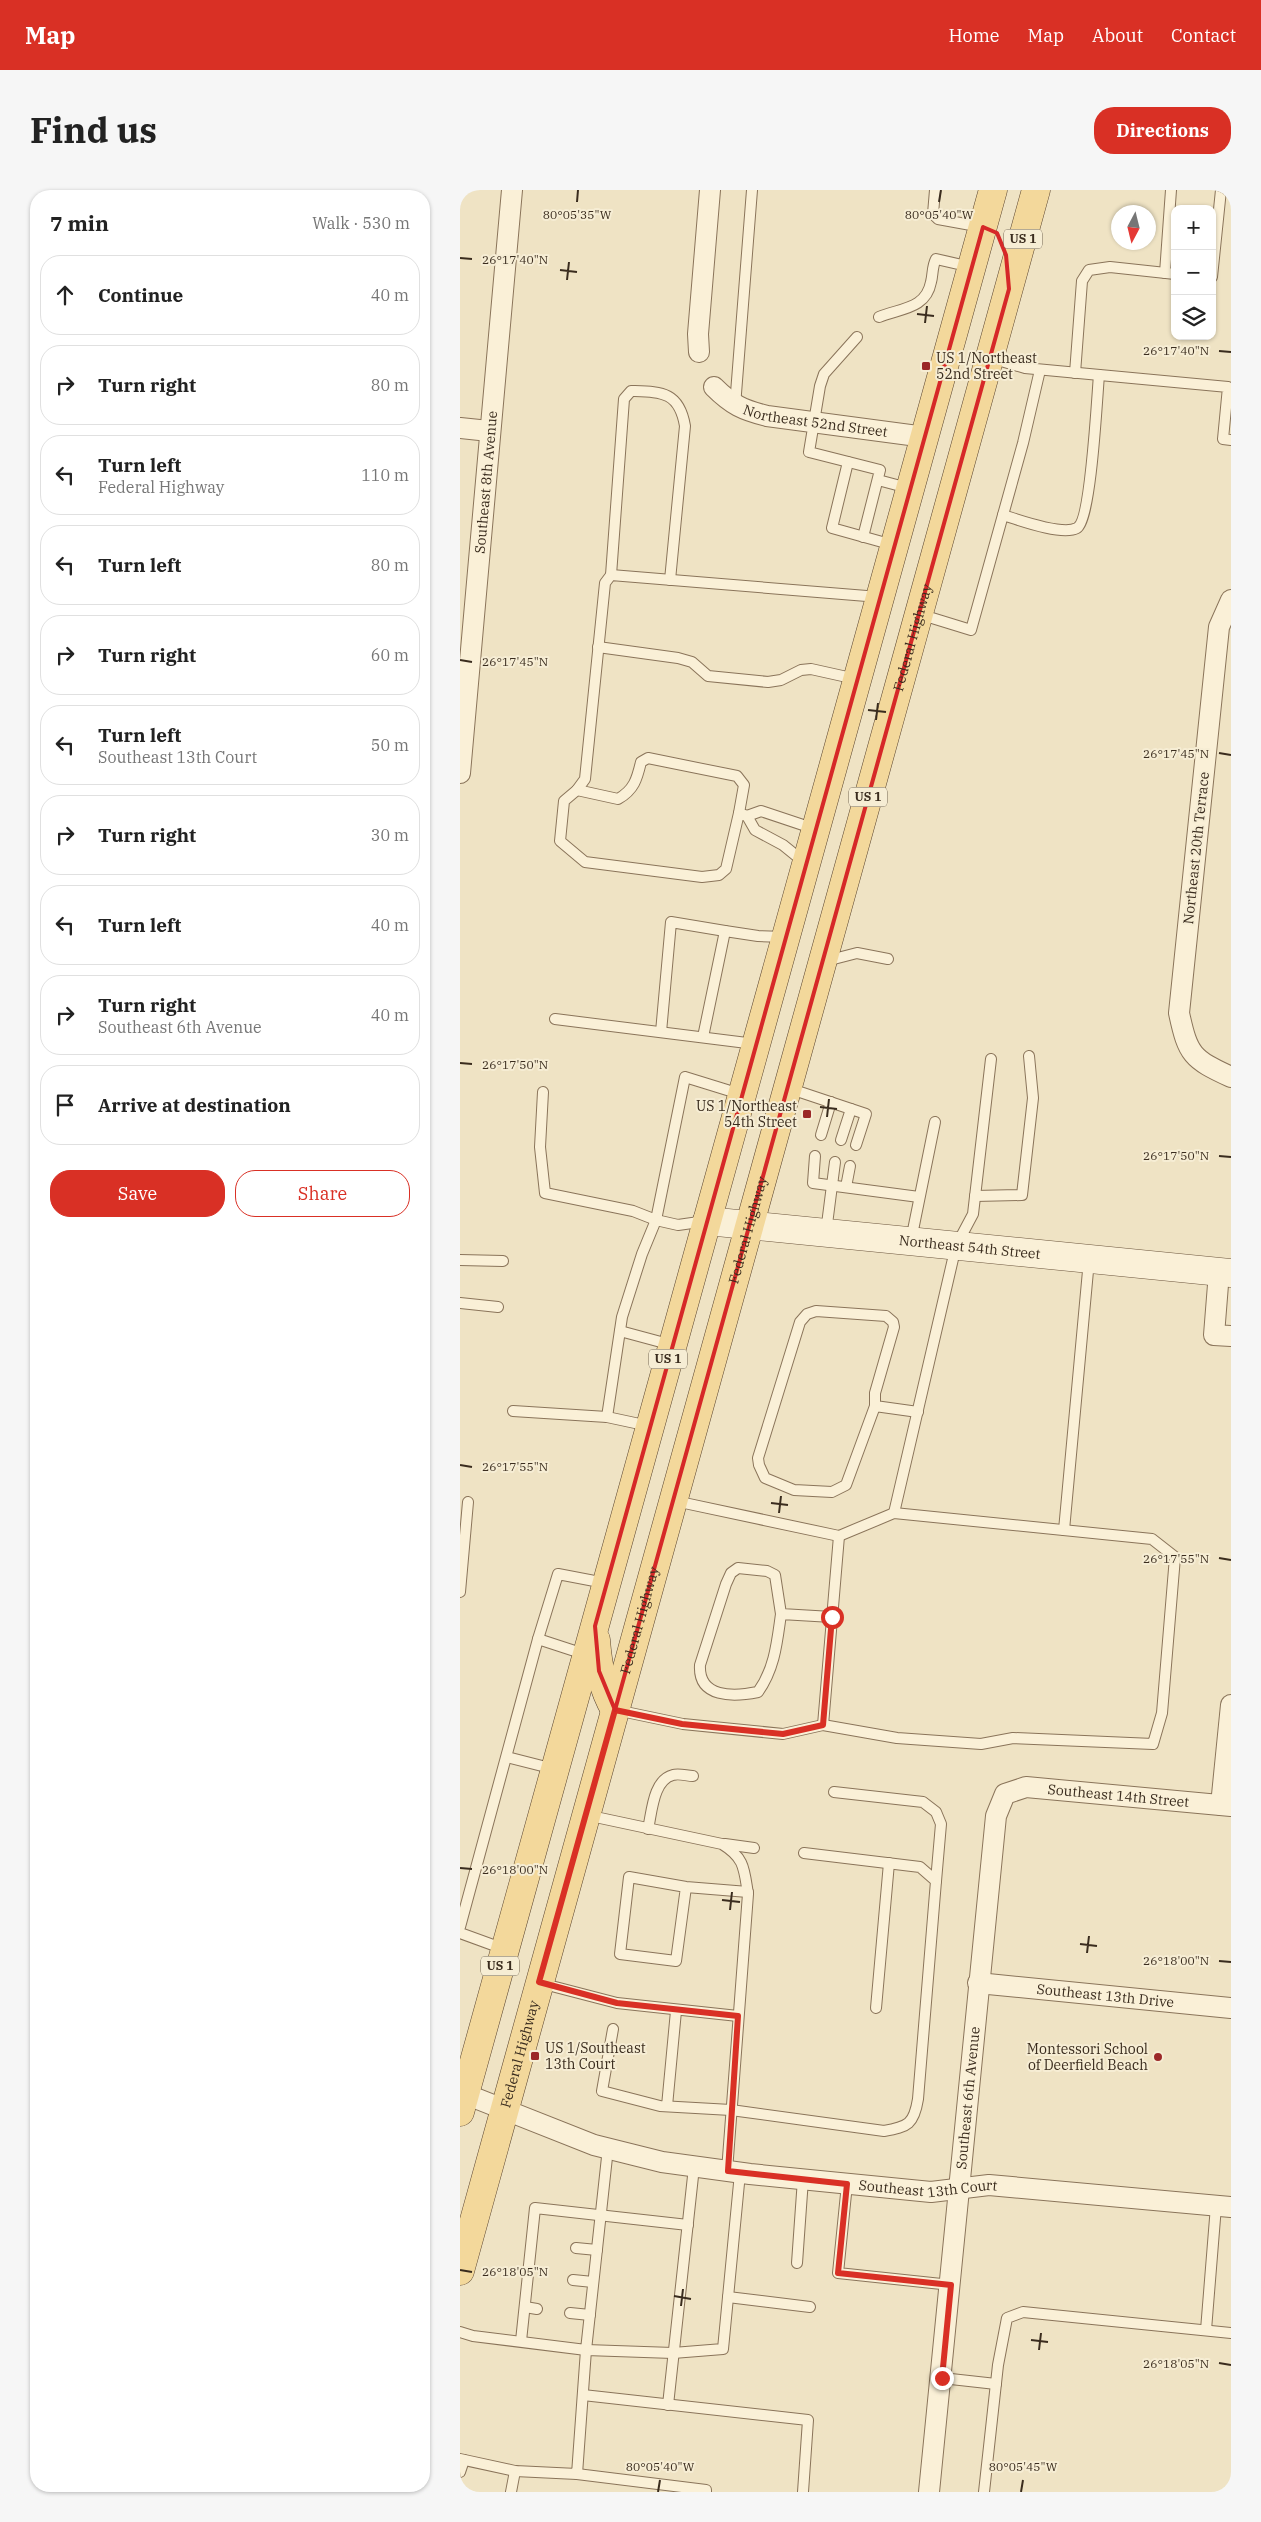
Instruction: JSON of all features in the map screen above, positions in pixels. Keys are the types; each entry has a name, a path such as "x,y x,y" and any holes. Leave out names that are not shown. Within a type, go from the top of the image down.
{"main road":[{"name":"US 1","path":"462,2099 993,190"},
{"name":"Federal Highway","path":"460,2271 674,1500 820,962 862,818 1036,190"},
{"path":"983,227 997,233 1006,255 1009,289"},
{"path":"925,437 943,482 945,519"},
{"path":"839,746 843,792 853,810 862,818"},
{"path":"816,830 832,854 837,907"},
{"path":"594,1626 599,1671 605,1694 615,1710"}],"street":[{"name":"Southeast 8th Avenue","path":"460,773 466,629 489,431 512,190"},
{"path":"699,352 698,334 710,190"},
{"name":"Northeast 52nd Street","path":"714,387 728,402 767,416 925,437"},
{"path":"460,428 489,431"},
{"name":"Northeast 20th Terrace","path":"1231,600 1219,628 1179,1013 1185,1042 1201,1063 1231,1077"},
{"name":"Northeast 54th Street","path":"707,1221 1225,1273"},
{"path":"1225,1273 1214,1335 1231,1336"},
{"path":"1226,1806 1231,1705"},
{"name":"Southeast 14th Street","path":"1005,1794 1026,1787 1226,1806"},
{"name":"Southeast 6th Avenue","path":"929,2492 961,2188 978,1984 996,1816 1005,1794"},
{"name":"Southeast 13th Drive","path":"978,1984 1231,2008"},
{"name":"Southeast 13th Court","path":"462,2099 504,2108 594,2145 662,2162 734,2172 931,2192 989,2185 1224,2207"}],"lane":[{"path":"736,406 752,190"},
{"path":"935,190 933,214 938,219 983,227"},
{"path":"1075,373 1082,281 1089,270 1110,267 1170,273 1171,190"},
{"path":"1215,250 1222,190"},
{"path":"879,317 901,308 914,307 928,295 936,259 972,267"},
{"path":"857,337 824,374 809,452 848,462 910,489"},
{"path":"990,357 1024,368 1229,387 1223,439 1231,440"},
{"path":"919,614 971,630 1040,370"},
{"path":"1003,515 1048,528 1070,530 1079,527 1084,519 1089,489 1099,375"},
{"path":"578,790 618,799 627,794 635,784 641,762 648,758 737,776 744,785 743,815 726,869 719,875 702,877 585,862 560,841 564,801 578,790 585,778 605,583 611,575 624,399 631,391 663,392 671,396 683,415 685,426 670,580"},
{"path":"848,462 832,528 895,545"},
{"path":"863,537 879,475"},
{"path":"611,575 880,597"},
{"path":"598,648 678,658 692,662 708,676 768,682 782,680 801,670 811,670 857,679"},
{"path":"743,815 761,811 816,830"},
{"path":"743,815 756,830 783,845 806,864"},
{"path":"661,1032 671,922 758,936 786,937"},
{"path":"703,1037 724,931"},
{"path":"820,962 857,953 888,959"},
{"path":"555,1019 756,1044"},
{"path":"975,1196 1022,1195 1033,1098 1029,1056"},
{"path":"894,1514 956,1246 973,1214 991,1059"},
{"path":"607,1417 622,1317 642,1254 656,1220 685,1077 742,1095"},
{"path":"786,1087 866,1114 856,1144"},
{"path":"543,1092 540,1147 545,1193 633,1211 656,1220 678,1225 707,1221"},
{"path":"822,1135 832,1102"},
{"path":"841,1140 851,1109"},
{"path":"911,1242 935,1122"},
{"path":"815,1156 813,1183 919,1197"},
{"path":"826,1233 835,1162"},
{"path":"846,1187 850,1166"},
{"path":"1064,1530 1089,1259"},
{"path":"460,1260 503,1261"},
{"path":"460,1304 498,1307"},
{"path":"816,1311 886,1316 893,1322 894,1327 875,1394 875,1406 846,1485 832,1492 794,1490 766,1478 759,1465 758,1458 800,1322 807,1314 816,1311"},
{"path":"620,1331 672,1345"},
{"path":"875,1406 918,1412"},
{"path":"513,1411 607,1417 650,1426"},
{"path":"615,1710 682,1724 783,1734 823,1725 896,1738 981,1744 1012,1738 1153,1744 1162,1713 1175,1557 1152,1539 894,1514 839,1536 674,1500"},
{"path":"460,1592 468,1502"},
{"path":"823,1725 839,1536"},
{"path":"738,1568 767,1571 776,1576 782,1614 768,1678 758,1692 741,1695 712,1691 704,1685 700,1676 700,1665 731,1573 738,1568"},
{"path":"460,1927 538,1639 558,1574 606,1584"},
{"path":"782,1614 832,1617"},
{"path":"538,1639 587,1654"},
{"path":"507,1757 554,1769"},
{"path":"648,1829 657,1788 664,1779 674,1774 693,1776"},
{"path":"613,2029 602,2092 667,2106 731,2110 884,2131 903,2128 915,2117 941,1824 936,1812 923,1802 834,1792"},
{"path":"586,1815 722,1844 754,1848"},
{"path":"460,2332 473,2336 586,2350 673,2353 722,2349 728,2296 734,2172 731,2110 748,1892 744,1868 736,1853 722,1844"},
{"path":"804,1853 920,1866 936,1881"},
{"path":"876,2008 889,1863"},
{"path":"686,1887 676,1962 620,1954 630,1877 686,1887 748,1892"},
{"path":"460,1933 504,1950"},
{"path":"539,1982 617,2003 676,2011 738,2016"},
{"path":"667,2106 676,2011"},
{"path":"577,2474 586,2350 608,2148"},
{"path":"668,2405 694,2166"},
{"path":"797,2263 804,2179"},
{"path":"847,2184 838,2273 951,2285"},
{"path":"1206,2330 1224,2207"},
{"path":"521,2342 535,2208 688,2225"},
{"path":"531,2243 543,2244"},
{"path":"576,2248 597,2250"},
{"path":"528,2274 540,2276"},
{"path":"573,2280 593,2282"},
{"path":"728,2296 810,2307"},
{"path":"525,2307 537,2309"},
{"path":"984,2492 996,2384 1008,2318 1023,2312 1231,2333"},
{"path":"570,2313 590,2315"},
{"path":"942,2378 996,2384"},
{"path":"583,2395 808,2420 803,2492"},
{"path":"460,2472 462,2459 514,2471 577,2474 706,2490 706,2492"},
{"path":"511,2492 514,2471"}],"highlighted area":[{"path":"983,227 997,233 1006,255 1009,289 615,1710 599,1671 595,1626"}],"place":[{"name":"US 1/Northeast 52nd Street","path":"926,366"},
{"name":"US 1/Northeast 54th Street","path":"807,1114"},
{"name":"US 1/Southeast 13th Court","path":"535,2056"},
{"name":"Montessori School of Deerfield Beach","path":"1158,2057"}],"route":[{"path":"832,1617 823,1725 783,1734 682,1724 615,1710 539,1982 617,2003 676,2011 738,2016 728,2171 847,2184 838,2273 951,2285 942,2378"}]}
